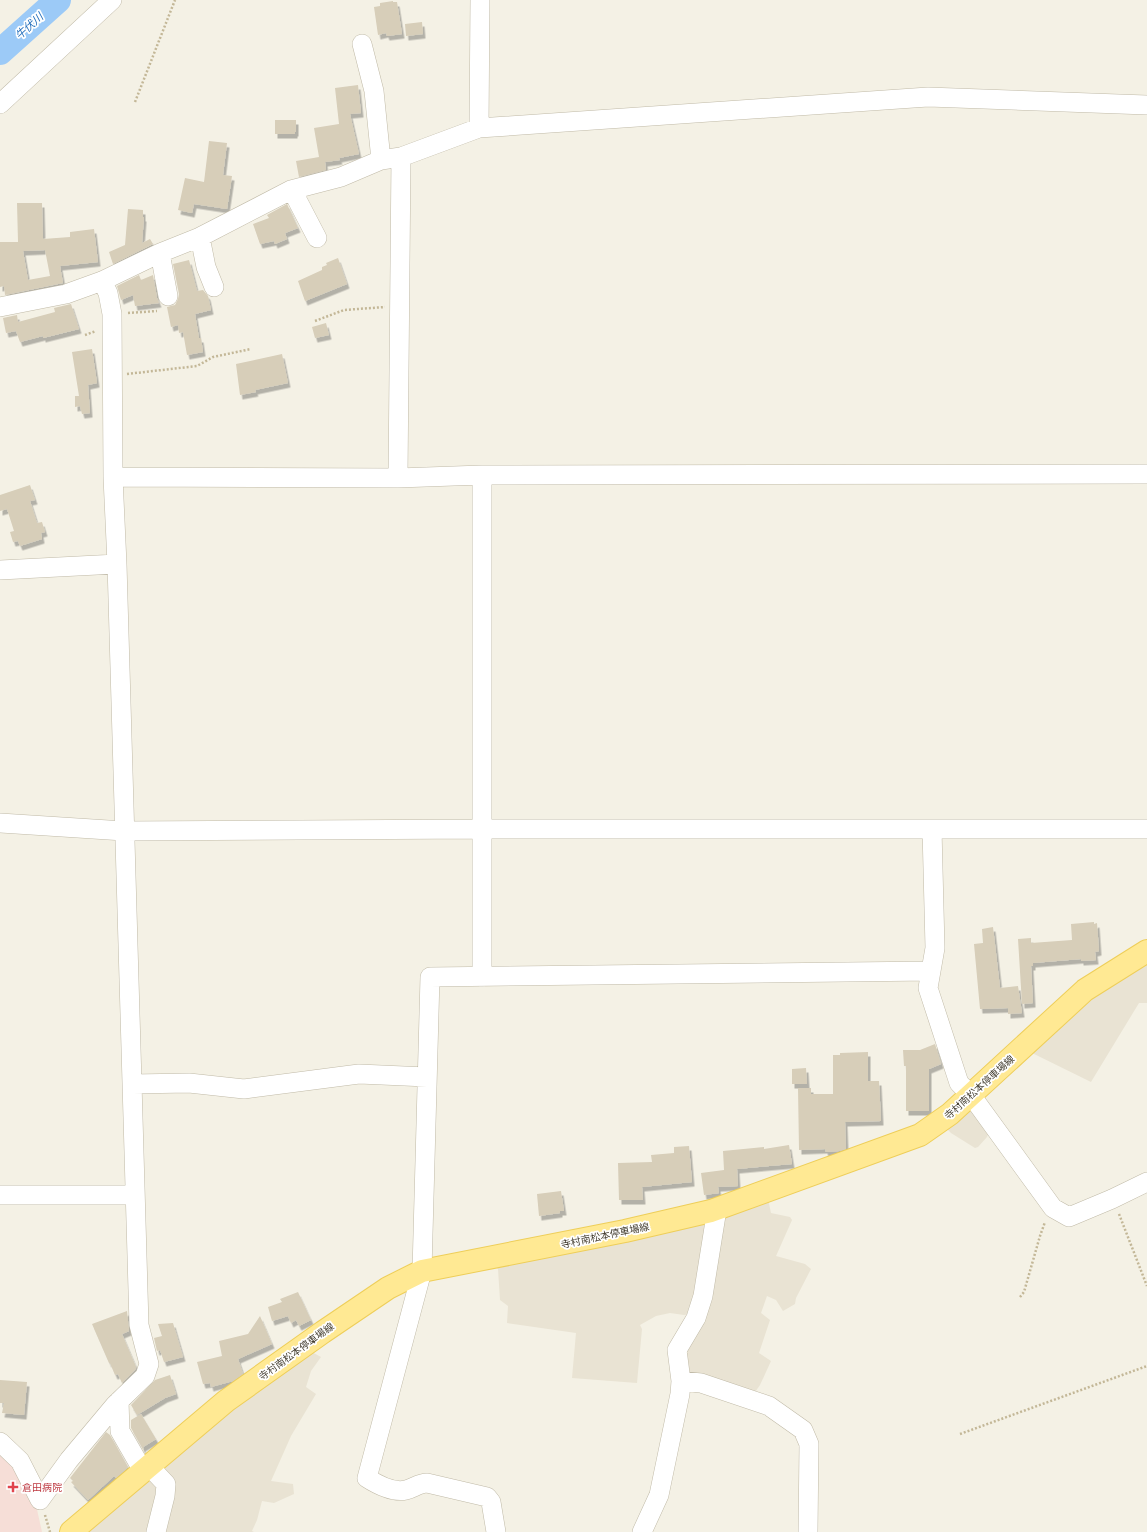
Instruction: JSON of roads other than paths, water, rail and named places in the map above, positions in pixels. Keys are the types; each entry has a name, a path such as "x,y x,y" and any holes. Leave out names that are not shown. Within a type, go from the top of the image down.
{"main road":[{"name":"寺村南松本停車場線","path":"71,1532 226,1402 316,1336 388,1288 422,1271 625,1232 717,1209 920,1136 950,1114 1085,990 1147,951"}],"street":[{"path":"0,104 112,0"},
{"path":"479,128 480,0"},
{"path":"362,44 374,91 381,160"},
{"path":"0,307 66,294 102,281 160,253 200,237 292,190 341,177 381,160 401,157 479,128 928,97 1147,105"},
{"path":"398,478 401,157"},
{"path":"292,190 317,238"},
{"path":"200,237 206,267 214,288"},
{"path":"160,253 163,304"},
{"path":"0,1442 20,1461 40,1500 68,1460 119,1401 145,1376 149,1364 139,1325 133,1084 113,477 112,314 108,293 102,281"},
{"path":"113,477 398,478 482,476 1147,474"},
{"path":"482,476 482,977"},
{"path":"0,570 117,564"},
{"path":"0,822 124,831 482,829 1147,829"},
{"path":"932,829 935,948 928,988 934,1012 959,1083 971,1095 1053,1208 1068,1217 1112,1199 1147,1182"},
{"path":"496,1532 491,1502 486,1498 427,1483 420,1483 408,1490 399,1491 378,1486 367,1478 422,1271 430,977 930,971"},
{"path":"133,1084 189,1083 244,1089 359,1074 428,1077"},
{"path":"0,1195 135,1195"},
{"path":"642,1532 659,1495 680,1394 681,1381 676,1350 696,1318 703,1296 717,1209"},
{"path":"681,1381 701,1383 769,1406 803,1430 809,1444 808,1532"},
{"path":"119,1401 120,1431 146,1469 166,1484 165,1496 156,1532"}],"waterway":[{"name":"牛伏川","path":"0,52 58,0"}],"place":[{"name":"倉田病院","path":"13,1487"}]}
